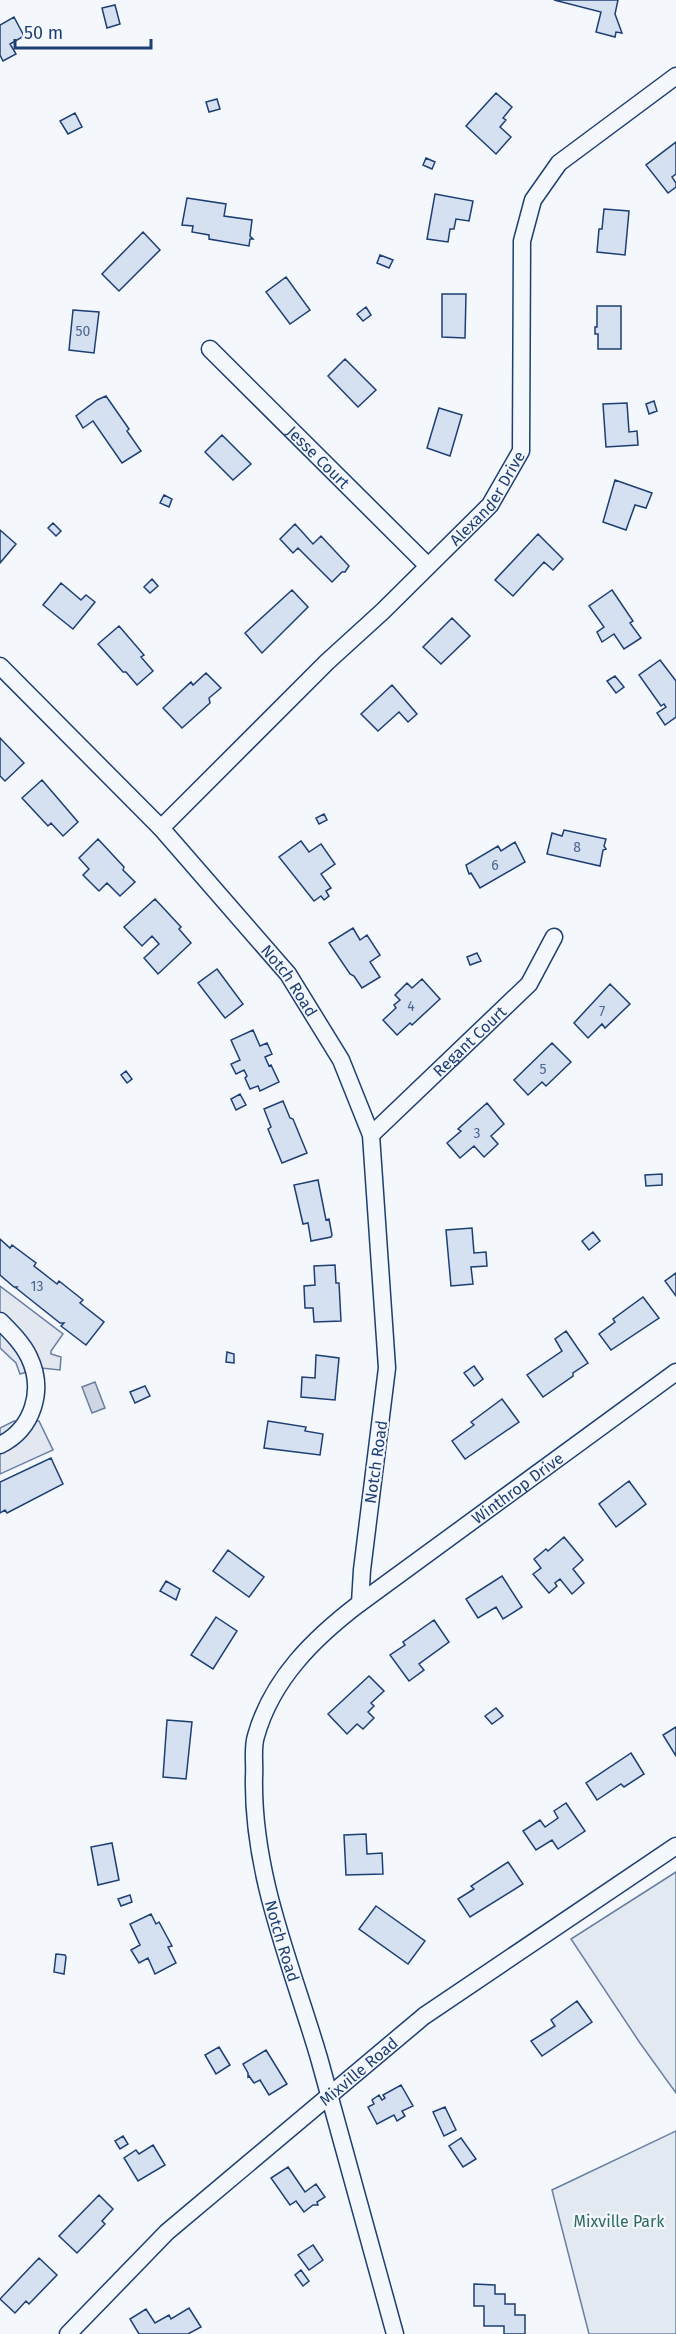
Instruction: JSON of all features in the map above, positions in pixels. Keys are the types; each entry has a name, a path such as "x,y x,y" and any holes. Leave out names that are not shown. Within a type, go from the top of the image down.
{"street":[{"name":"Alexander Drive","path":"161,828 327,662 490,505 521,451 522,241 533,200 559,163 676,76"},
{"name":"Jesse Court","path":"210,349 428,566"},
{"name":"Notch Road","path":"0,666 161,828 288,974 341,1060 371,1135 387,1368 360,1603 305,1650 275,1689 255,1738 254,1810 270,1902 330,2096 395,2334"},
{"name":"Regant Court","path":"371,1135 529,984 554,937"},
{"path":"0,1321 19,1341 29,1358 37,1391 31,1414 22,1429 0,1445"},
{"name":"Winthrop Drive","path":"360,1603 676,1372"},
{"name":"Mixville Road","path":"68,2334 167,2232 424,2016 676,1846"}],"green space":[{"path":"676,1872 676,2093 571,1939"},
{"name":"Mixville Park","path":"676,2131 676,2334 589,2334 552,2190"}],"shaded area":[{"path":"0,1286 63,1334 51,1351 51,1354 61,1357 60,1370 41,1368 20,1374 16,1363 0,1348"},
{"path":"95,1382 105,1408 92,1413 82,1387"},
{"path":"14,1421 39,1421 53,1450 0,1474 0,1428"}],"building":[{"path":"554,0 618,0 615,14 622,33 616,32 615,37 596,32 601,12"},
{"path":"115,5 120,24 107,28 102,8"},
{"path":"14,17 24,36 10,44 16,54 3,61 0,55 0,25"},
{"path":"496,93 512,107 503,118 506,120 500,127 511,137 496,154 466,126"},
{"path":"217,99 220,109 209,112 206,102"},
{"path":"75,113 82,127 68,134 60,121"},
{"path":"676,142 676,174 672,177 676,187 668,193 646,165"},
{"path":"426,158 435,162 432,169 423,165"},
{"path":"435,194 473,201 469,221 456,219 454,229 450,229 448,242 427,239"},
{"path":"187,198 226,204 224,216 252,220 250,236 253,239 250,239 249,246 209,239 209,235 192,232 193,226 182,225"},
{"path":"604,209 629,211 625,255 597,252"},
{"path":"143,232 160,250 119,291 102,274"},
{"path":"380,255 393,260 389,268 377,263"},
{"path":"286,277 310,310 290,324 266,292"},
{"path":"442,294 466,294 465,338 442,337"},
{"path":"597,306 621,306 621,349 598,349 598,334 595,334"},
{"path":"366,307 371,315 363,321 357,314"},
{"path":"73,310 99,312 94,353 69,350"},
{"path":"345,359 376,390 358,407 328,376"},
{"path":"106,396 141,451 122,463 93,421 83,428 76,416"},
{"path":"654,401 657,411 649,414 646,404"},
{"path":"627,403 629,432 637,431 638,445 606,447 603,404"},
{"path":"439,408 462,415 450,456 427,448"},
{"path":"222,435 251,464 233,480 205,452"},
{"path":"615,480 652,493 646,508 635,505 626,530 603,522"},
{"path":"164,495 172,499 169,507 160,503"},
{"path":"53,523 61,531 56,536 48,528"},
{"path":"295,524 313,544 321,536 349,566 345,572 342,572 332,582 298,548 293,553 280,539"},
{"path":"0,530 16,544 0,563"},
{"path":"538,534 563,559 553,570 544,562 513,596 495,580"},
{"path":"152,579 158,586 150,593 144,587"},
{"path":"61,583 81,600 86,595 95,602 73,629 43,605"},
{"path":"292,590 308,607 262,653 245,633"},
{"path":"612,590 633,621 630,623 641,638 624,649 614,634 602,642 597,632 604,627 589,606"},
{"path":"452,618 470,636 441,664 423,647"},
{"path":"119,626 144,655 141,657 153,671 137,685 98,644"},
{"path":"660,660 676,681 676,717 665,725 657,713 666,707 664,704 661,706 639,675"},
{"path":"206,673 221,688 209,698 210,703 182,728 163,708 191,682 193,685"},
{"path":"615,676 624,687 616,693 607,681"},
{"path":"392,685 417,714 408,722 399,712 378,731 361,714"},
{"path":"0,738 24,763 5,781 0,776"},
{"path":"42,780 78,822 63,836 51,823 48,826 22,798"},
{"path":"324,814 327,820 319,824 316,818"},
{"path":"564,830 606,839 604,846 606,849 603,850 600,866 547,854 552,833 562,836"},
{"path":"98,839 135,882 120,896 107,883 99,891 83,875 89,869 79,858"},
{"path":"301,841 309,852 321,844 335,864 321,874 331,888 326,891 329,896 324,900 321,896 314,901 279,857"},
{"path":"515,842 525,862 480,888 471,873 469,874 466,865 498,846 501,851"},
{"path":"155,899 181,927 179,929 191,943 158,974 144,958 159,944 152,936 142,946 124,927"},
{"path":"353,928 360,940 367,935 380,955 370,962 380,977 362,988 329,943"},
{"path":"477,953 481,961 470,965 467,957"},
{"path":"217,969 243,1004 225,1018 198,983"},
{"path":"422,979 440,999 412,1025 410,1023 397,1035 383,1020 396,1008 394,1005 400,1000 395,995 407,983 412,988"},
{"path":"610,984 630,1004 605,1028 602,1024 588,1038 574,1023"},
{"path":"253,1030 260,1046 267,1043 272,1054 265,1057 279,1082 260,1091 258,1086 250,1089 244,1070 236,1074 231,1064 240,1060 231,1040"},
{"path":"552,1043 571,1062 546,1086 542,1082 528,1095 514,1080"},
{"path":"126,1071 132,1079 127,1083 121,1075"},
{"path":"240,1094 246,1105 236,1110 231,1099"},
{"path":"283,1101 307,1153 282,1163 268,1129 271,1127 264,1109"},
{"path":"487,1103 504,1124 491,1136 498,1144 484,1157 474,1146 460,1158 447,1143 461,1131 458,1129"},
{"path":"662,1174 662,1185 646,1186 645,1175"},
{"path":"318,1180 326,1220 329,1219 332,1235 311,1241 308,1223 303,1224 294,1185"},
{"path":"472,1228 474,1253 486,1252 487,1266 471,1267 473,1284 451,1286 446,1230"},
{"path":"593,1232 600,1241 589,1250 582,1241"},
{"path":"0,1239 10,1248 12,1245 36,1263 34,1266 57,1284 59,1281 83,1300 80,1303 104,1322 86,1345 61,1326 64,1323 60,1323 0,1275"},
{"path":"335,1265 336,1283 339,1283 341,1321 314,1322 313,1308 305,1308 304,1286 315,1285 314,1266"},
{"path":"676,1273 676,1296 665,1281"},
{"path":"643,1297 659,1318 611,1350 599,1334 615,1322 613,1319"},
{"path":"566,1331 588,1363 543,1397 527,1375 562,1351 555,1339"},
{"path":"227,1352 234,1354 234,1363 226,1362"},
{"path":"316,1355 339,1358 335,1400 301,1397 302,1377 315,1378"},
{"path":"474,1366 483,1379 474,1386 464,1373"},
{"path":"145,1386 150,1396 135,1403 130,1392"},
{"path":"502,1399 519,1422 465,1459 452,1441 474,1425 471,1422"},
{"path":"268,1421 306,1427 305,1431 323,1434 320,1455 264,1448"},
{"path":"51,1458 63,1484 7,1513 5,1510 0,1513 0,1482"},
{"path":"629,1481 646,1504 616,1527 599,1504"},
{"path":"564,1537 583,1560 573,1569 584,1583 572,1594 560,1579 555,1583 557,1586 549,1593 533,1574 541,1568 534,1559 546,1549 548,1551"},
{"path":"228,1550 264,1577 249,1597 213,1571"},
{"path":"502,1576 522,1607 503,1619 496,1607 478,1618 466,1599"},
{"path":"166,1581 180,1589 176,1600 160,1591"},
{"path":"216,1617 237,1631 213,1669 191,1655"},
{"path":"434,1620 449,1642 419,1664 424,1670 409,1681 390,1655 405,1645 403,1642"},
{"path":"369,1676 384,1691 371,1703 374,1706 368,1712 374,1718 363,1729 357,1724 347,1734 328,1714"},
{"path":"496,1708 503,1716 492,1724 485,1716"},
{"path":"167,1720 192,1722 186,1779 163,1777"},
{"path":"676,1727 676,1756 663,1735"},
{"path":"631,1753 644,1774 624,1787 621,1784 597,1800 586,1783"},
{"path":"566,1803 585,1831 558,1849 552,1840 536,1850 523,1831 540,1820 545,1827 558,1818 554,1811"},
{"path":"366,1834 367,1854 382,1853 383,1874 346,1875 344,1835"},
{"path":"112,1843 119,1880 98,1885 91,1847"},
{"path":"508,1862 523,1884 470,1917 458,1899 474,1889 471,1886"},
{"path":"130,1895 132,1902 121,1906 118,1899"},
{"path":"376,1906 425,1941 408,1964 359,1929"},
{"path":"151,1914 156,1924 159,1922 172,1946 168,1947 176,1963 155,1974 148,1958 139,1963 131,1950 140,1945 130,1924"},
{"path":"56,1954 66,1957 64,1974 54,1972"},
{"path":"577,2001 592,2022 542,2056 531,2041 555,2026 551,2020"},
{"path":"219,2047 230,2065 216,2074 205,2055"},
{"path":"266,2050 287,2084 269,2095 260,2080 254,2083 248,2077 243,2064"},
{"path":"401,2085 413,2106 402,2111 405,2116 397,2121 394,2115 377,2124 368,2107 374,2104 372,2100 379,2095 382,2100 385,2098 383,2095"},
{"path":"445,2107 456,2130 444,2136 433,2112"},
{"path":"123,2136 128,2144 120,2149 115,2141"},
{"path":"461,2138 476,2159 463,2167 449,2146"},
{"path":"153,2145 165,2165 138,2181 124,2158 136,2150 139,2154"},
{"path":"288,2167 305,2192 316,2184 325,2197 317,2202 318,2205 313,2205 304,2212 296,2201 290,2205 271,2178"},
{"path":"99,2195 113,2209 102,2221 105,2224 77,2253 59,2236"},
{"path":"313,2245 323,2260 309,2270 298,2255"},
{"path":"39,2258 57,2275 29,2304 26,2301 15,2313 0,2299"},
{"path":"301,2270 309,2281 303,2286 295,2275"},
{"path":"474,2284 495,2285 495,2294 505,2294 505,2304 515,2304 515,2315 525,2315 525,2334 504,2334 504,2326 484,2326 484,2306 474,2306"},
{"path":"189,2308 201,2327 188,2334 139,2334 130,2319 146,2309 155,2323 169,2315 171,2319"}]}
